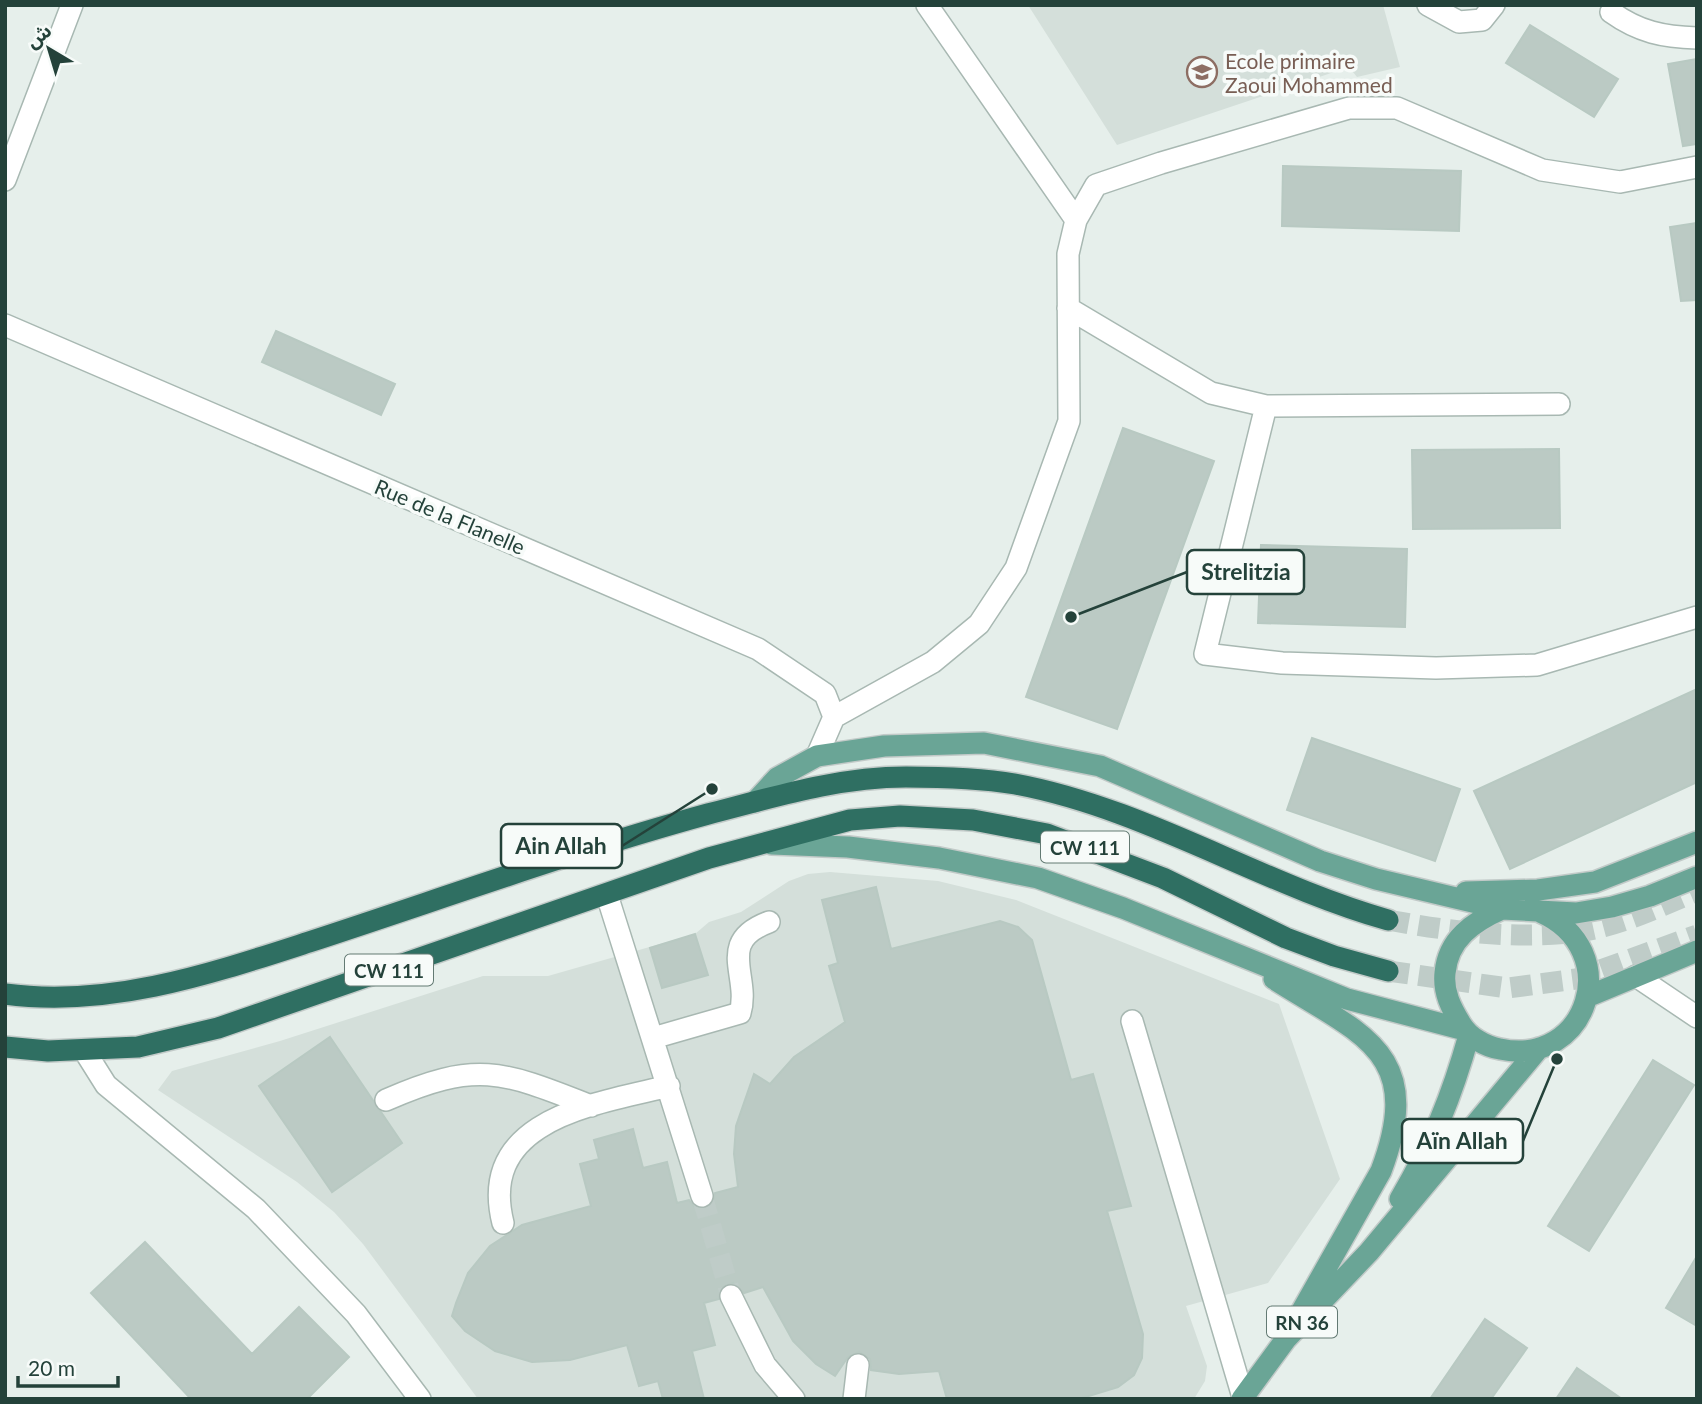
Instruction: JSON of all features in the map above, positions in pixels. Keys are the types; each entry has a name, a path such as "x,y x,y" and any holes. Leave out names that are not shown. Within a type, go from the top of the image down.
{"highway":[{"path":"755,802 820,785 863,779 965,778 1016,785 1099,807 1336,905 1388,920"},
{"name":"CW 111","path":"5,994 38,999 124,994 223,970 656,829 755,802"},
{"name":"CW 111","path":"5,1047 48,1051 138,1047 218,1028 709,858 850,820 900,816 973,820 1047,834 1163,878 1286,938 1334,956 1388,971"}],"main road":[{"path":"755,802 777,778 817,756 884,746 985,743 1100,766 1320,861 1502,909 1576,913 1612,907 1650,896 1697,877"},
{"path":"1421,889 1475,892 1567,887 1626,872 1697,842"},
{"path":"763,843 874,850 1038,878 1124,908 1347,999 1467,1032 1489,1047 1513,1052 1539,1048 1570,1028 1589,996 1590,974 1584,952 1572,933 1555,919 1534,910"},
{"path":"1467,1032 1449,1004 1445,974 1454,944 1474,921 1502,909"},
{"path":"1589,996 1697,951"},
{"path":"1231,952 1368,1040 1382,1054 1396,1086 1393,1141 1381,1171 1286,1339"},
{"name":"RN 36","path":"1369,1252 1430,1147 1457,1079 1467,1032"},
{"name":"RN 36","path":"1243,1398 1286,1339 1369,1252 1539,1048"}],"street":[{"path":"5,180 72,5"},
{"path":"928,5 1076,219"},
{"path":"1428,5 1459,22 1482,20 1494,5"},
{"path":"1611,12 1633,27 1664,37 1697,38"},
{"path":"817,756 834,717 933,662 979,624 1016,568 1069,421 1068,254 1076,219 1096,185 1161,163 1349,108 1397,108 1542,170 1620,181 1697,167"},
{"path":"1068,308 1211,393 1266,406 1559,404"},
{"name":"Rue de la Flanelle","path":"5,325 758,649 825,694 834,717"},
{"path":"1266,406 1205,654 1282,663 1422,667 1537,665 1697,617"},
{"path":"607,895 702,1196"},
{"path":"653,1038 740,1013 743,1003 737,960 739,946 755,927 769,922"},
{"path":"1636,976 1697,1017"},
{"path":"1132,1021 1243,1398"},
{"path":"84,1050 106,1085 256,1209 356,1314 420,1399"},
{"path":"386,1100 424,1084 475,1073 505,1076 591,1106"},
{"path":"503,1223 498,1188 502,1171 521,1139 539,1127 591,1106 669,1086"},
{"path":"731,1296 751,1342 780,1385 794,1399"},
{"path":"854,1399 858,1366"}],"shaded area":[{"name":"Ecole primaire Zaoui Mohammed","path":"1028,5 1383,5 1400,67 1357,77 1349,67 1117,145"},
{"path":"830,872 938,881 1016,900 1279,1004 1340,1179 1268,1283 1186,1306 1207,1366 1205,1381 1194,1399 478,1399 363,1244 334,1212 297,1182 158,1090 172,1071 280,1041 483,976 548,976 695,934 709,922 741,912 789,881 808,874"}],"building":[{"path":"1530,25 1618,79 1594,117 1506,63"},
{"path":"1697,59 1697,144 1683,146 1668,64"},
{"path":"1283,166 1461,171 1459,231 1282,226"},
{"path":"1697,223 1697,300 1681,301 1670,227"},
{"path":"276,331 395,384 381,415 262,362"},
{"path":"1123,428 1214,461 1117,729 1026,697"},
{"path":"1559,449 1560,528 1413,529 1412,450"},
{"path":"1261,545 1407,549 1405,627 1258,623"},
{"path":"1697,689 1697,782 1510,869 1474,791"},
{"path":"1312,738 1460,789 1435,861 1287,810"},
{"path":"876,887 891,949 1000,921 1018,927 1032,940 1071,1080 1093,1074 1131,1206 1107,1211 1143,1334 1142,1358 1134,1375 1118,1387 1079,1399 947,1399 939,1371 899,1374 871,1370 870,1359 859,1352 848,1357 835,1376 816,1364 793,1341 763,1287 744,1293 733,1283 721,1288 719,1299 704,1303 715,1345 692,1351 704,1399 663,1399 658,1381 639,1386 627,1345 570,1360 532,1362 495,1351 465,1331 452,1316 468,1273 490,1246 522,1225 591,1206 580,1164 599,1159 594,1140 633,1129 643,1168 667,1162 677,1203 689,1200 694,1206 705,1209 712,1204 715,1193 738,1187 734,1154 736,1126 754,1074 770,1084 794,1057 845,1022 829,966 838,963 822,900"},
{"path":"695,934 708,975 662,988 650,948"},
{"path":"330,1037 402,1143 332,1192 259,1086"},
{"path":"1653,1060 1694,1085 1589,1251 1548,1226"},
{"path":"145,1242 252,1354 299,1307 349,1357 307,1399 191,1399 91,1293"},
{"path":"1697,1256 1697,1326 1666,1308"},
{"path":"1485,1319 1527,1348 1491,1399 1430,1399"},
{"path":"1577,1368 1622,1399 1556,1399"}],"tunnel":[{"path":"1388,920 1478,933 1570,933 1619,922 1697,891"},
{"path":"1388,971 1508,988 1576,979 1697,935"},
{"path":"702,1196 731,1296"}],"place":[{"name":"Ecole primaire Zaoui Mohammed","path":"1202,72"},
{"name":"Strelitzia","path":"1071,617"},
{"name":"Ain Allah","path":"712,789"},
{"name":"Aïn Allah","path":"1557,1059"}]}
